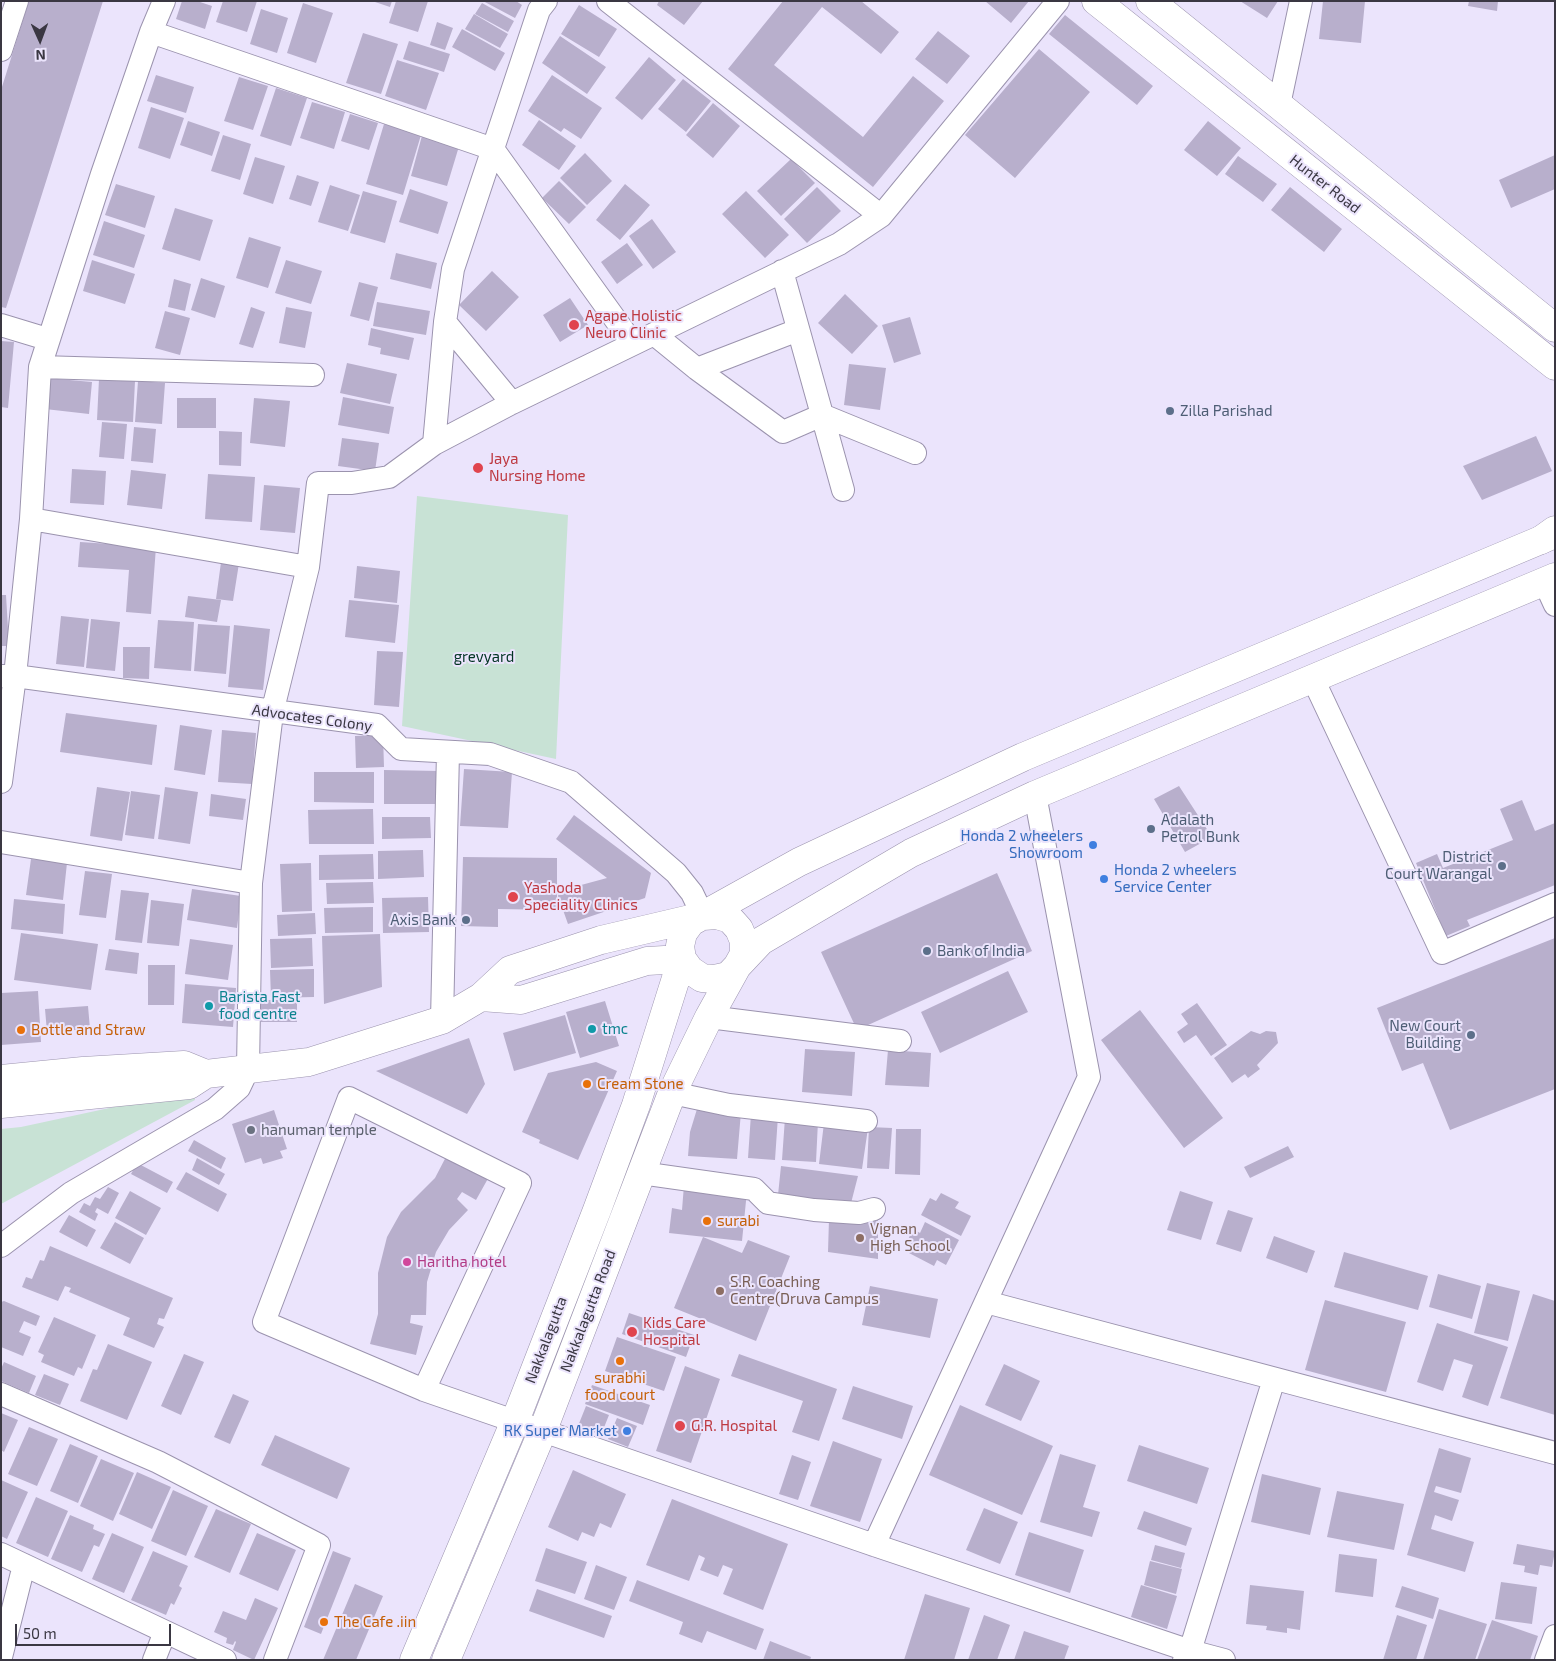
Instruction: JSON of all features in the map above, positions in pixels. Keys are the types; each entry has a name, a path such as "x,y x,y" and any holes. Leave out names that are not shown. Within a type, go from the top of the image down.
{"main road":[{"name":"Hunter Road","path":"1096,1 1555,366"},
{"path":"1150,1 1555,328"},
{"path":"1550,534 1023,757 799,862 691,922 683,933 680,946 682,959 690,970 702,978 728,976 761,942 845,890 911,853 1035,795 1313,679 1551,588"},
{"path":"1,1104 189,1085 206,1074 309,1062 442,1020 481,997 510,970 600,940 703,916 717,915 730,919 739,929 744,941 744,954 738,967"},
{"path":"481,997 521,1000 647,961 682,959"},
{"name":"Nakkalagutta","path":"414,1660 515,1421 617,1158 665,1016 682,959"},
{"name":"Nakkalagutta Road","path":"446,1660 543,1430 672,1093 709,1017 738,967"},
{"path":"1,1079 83,1071 184,1065 206,1074"}],"street":[{"path":"1,50 17,1"},
{"path":"1,782 8,676 31,519 40,367 47,339 150,32 164,1"},
{"path":"434,444 445,322 453,269 539,10 546,1"},
{"path":"608,1 881,216"},
{"path":"1,1246 71,1192 215,1109 239,1088 248,1069 250,883 272,712 308,567 318,483 352,483 388,477 434,444 512,403 839,244 881,216 1058,1"},
{"path":"1280,105 1301,1"},
{"path":"150,32 493,149 633,344"},
{"path":"782,271 843,490"},
{"path":"445,322 512,403"},
{"path":"1,325 47,339"},
{"path":"697,369 798,330"},
{"path":"654,334 697,369 784,432 822,415 915,453"},
{"path":"40,367 313,375"},
{"path":"31,519 308,567"},
{"name":"Advocates Colony","path":"8,676 377,725 401,749 490,754 571,782 676,873 692,894 703,916"},
{"path":"1313,679 1442,952 1555,904"},
{"path":"442,1020 448,752"},
{"path":"874,1545 1089,1077 1035,795"},
{"path":"1,842 250,883"},
{"path":"709,1017 900,1042"},
{"path":"672,1093 729,1105 866,1121"},
{"path":"424,1390 520,1183 349,1098 264,1322 424,1390 1187,1655 1224,1660"},
{"path":"641,1173 754,1189 768,1203 805,1209 859,1213 874,1209"},
{"path":"986,1302 1555,1453"},
{"path":"1187,1655 1274,1379"},
{"path":"1,1394 158,1462 319,1546 275,1660"},
{"path":"1,1554 225,1660"},
{"path":"1,1657 24,1565"},
{"path":"154,1660 165,1632"},
{"path":"1546,1660 1555,1636"}],"green space":[{"name":"grevyard","path":"417,496 568,515 556,759 402,726"},
{"path":"193,1090 195,1100 1,1204 1,1129 21,1127"}],"building":[{"path":"29,1 103,1 6,308 1,307 1,90"},
{"path":"182,1 197,1 212,6 205,29 176,19"},
{"path":"223,1 257,1 247,32 216,22"},
{"path":"372,1 392,1 390,7"},
{"path":"396,1 428,1 418,32 389,23"},
{"path":"483,1 516,1 522,5 515,18"},
{"path":"659,1 703,1 684,25 657,5"},
{"path":"783,1 861,1 899,32 881,54 822,7 774,65 863,137 913,76 944,101 873,187 728,69"},
{"path":"985,1 1029,1 1011,23"},
{"path":"1240,1 1278,1 1267,18"},
{"path":"1323,1 1365,1 1361,43 1319,39"},
{"path":"1469,1 1498,1 1497,11 1468,6"},
{"path":"303,3 333,13 316,63 287,53"},
{"path":"482,3 514,21 508,32 475,14"},
{"path":"579,5 617,29 599,57 561,34"},
{"path":"261,9 288,18 277,53 250,44"},
{"path":"474,14 508,34 500,48 465,29"},
{"path":"1065,15 1153,86 1137,105 1049,34"},
{"path":"437,22 453,28 445,50 430,45"},
{"path":"462,29 505,53 495,71 452,47"},
{"path":"938,31 970,56 947,84 915,59"},
{"path":"363,33 398,44 381,94 346,83"},
{"path":"560,36 606,67 587,94 542,63"},
{"path":"409,41 450,54 444,72 403,59"},
{"path":"1039,49 1090,92 1015,178 965,135"},
{"path":"649,57 676,80 642,120 615,98"},
{"path":"397,60 439,73 426,110 385,96"},
{"path":"156,75 194,87 186,113 147,101"},
{"path":"552,75 602,108 581,139 564,128 561,132 528,111"},
{"path":"239,77 268,86 253,130 224,121"},
{"path":"683,79 711,101 686,132 658,109"},
{"path":"276,88 307,98 291,146 260,136"},
{"path":"312,102 345,112 334,149 300,138"},
{"path":"713,103 740,126 713,158 686,135"},
{"path":"151,107 184,118 170,159 138,148"},
{"path":"350,114 378,123 369,150 341,141"},
{"path":"539,120 576,146 559,170 522,145"},
{"path":"188,121 220,132 212,156 180,145"},
{"path":"1208,121 1241,148 1217,176 1184,150"},
{"path":"384,124 421,135 403,195 366,184"},
{"path":"423,132 460,143 447,186 411,176"},
{"path":"223,135 251,144 240,180 211,171"},
{"path":"585,153 612,181 587,205 560,178"},
{"path":"1555,155 1555,189 1511,208 1499,180"},
{"path":"1238,156 1277,184 1263,202 1225,174"},
{"path":"255,157 285,166 273,204 243,194"},
{"path":"791,159 815,183 781,216 757,191"},
{"path":"297,175 319,182 311,206 289,199"},
{"path":"559,181 586,207 569,224 542,198"},
{"path":"116,184 155,196 145,228 105,215"},
{"path":"625,184 650,205 620,240 596,220"},
{"path":"330,185 360,195 348,231 318,222"},
{"path":"817,187 841,211 807,243 784,219"},
{"path":"1290,187 1342,229 1324,252 1271,210"},
{"path":"410,189 448,202 438,234 399,222"},
{"path":"363,191 397,201 385,243 350,233"},
{"path":"746,191 789,235 765,258 722,214"},
{"path":"175,208 213,220 200,261 162,249"},
{"path":"652,219 676,252 653,269 629,236"},
{"path":"104,221 145,235 134,268 93,255"},
{"path":"249,237 281,247 268,288 236,278"},
{"path":"627,243 643,265 617,284 601,262"},
{"path":"396,253 437,263 431,289 390,279"},
{"path":"92,260 135,274 125,304 83,291"},
{"path":"286,260 322,271 311,304 275,293"},
{"path":"492,271 519,297 486,331 459,305"},
{"path":"201,278 225,286 215,318 191,310"},
{"path":"174,279 191,284 185,311 168,307"},
{"path":"359,282 378,287 369,321 350,316"},
{"path":"845,294 878,326 852,354 818,323"},
{"path":"570,298 588,325 560,342 543,315"},
{"path":"377,302 430,311 426,335 373,326"},
{"path":"251,307 265,312 253,348 239,344"},
{"path":"286,307 312,312 305,348 279,343"},
{"path":"165,311 190,318 180,355 155,348"},
{"path":"910,317 921,354 894,363 882,325"},
{"path":"371,328 414,338 409,360 380,354 381,348 368,345"},
{"path":"1,341 14,342 8,408 1,407"},
{"path":"347,363 397,374 390,404 340,393"},
{"path":"849,364 886,368 880,410 844,405"},
{"path":"47,378 92,382 89,414 45,409"},
{"path":"99,379 135,381 133,422 97,420"},
{"path":"138,381 165,383 162,424 135,422"},
{"path":"343,397 394,407 389,434 338,425"},
{"path":"177,398 216,398 216,428 177,428"},
{"path":"254,398 290,401 285,447 250,443"},
{"path":"102,422 127,424 124,459 99,457"},
{"path":"134,427 156,429 153,463 131,461"},
{"path":"219,431 242,432 241,466 219,465"},
{"path":"1536,436 1552,471 1482,500 1463,466"},
{"path":"342,438 379,443 375,471 338,466"},
{"path":"72,469 106,471 104,505 70,503"},
{"path":"131,470 166,474 162,509 127,505"},
{"path":"208,474 255,477 252,522 205,519"},
{"path":"264,485 300,488 295,533 260,530"},
{"path":"80,542 156,547 151,614 126,612 129,570 78,567"},
{"path":"222,555 240,557 233,601 216,599"},
{"path":"357,566 400,571 397,603 354,598"},
{"path":"1,595 6,595 9,646 1,646"},
{"path":"188,596 221,600 217,622 185,617"},
{"path":"349,600 399,605 395,643 345,637"},
{"path":"61,616 89,619 84,667 56,664"},
{"path":"91,619 120,622 115,671 86,668"},
{"path":"158,620 194,622 191,671 154,668"},
{"path":"198,624 230,626 226,674 194,671"},
{"path":"234,625 270,629 263,690 228,687"},
{"path":"123,647 150,647 149,679 123,678"},
{"path":"377,651 403,652 399,707 374,705"},
{"path":"66,713 157,725 152,765 60,752"},
{"path":"180,725 212,730 205,775 174,770"},
{"path":"222,730 256,733 252,784 218,782"},
{"path":"383,735 384,767 356,768 355,736"},
{"path":"464,769 512,772 508,828 460,826"},
{"path":"384,770 439,771 439,804 384,804"},
{"path":"314,772 374,772 374,803 314,802"},
{"path":"1179,786 1212,837 1185,852 1154,799"},
{"path":"97,787 130,792 122,841 90,836"},
{"path":"165,787 198,792 190,844 158,839"},
{"path":"131,791 160,795 154,839 125,835"},
{"path":"211,794 246,799 243,820 209,816"},
{"name":"District Court Warangal","path":"1522,800 1535,831 1555,823 1555,885 1467,920 1470,926 1446,936 1416,863 1437,854 1443,868 1513,840 1500,809"},
{"path":"373,809 374,844 309,844 308,810"},
{"path":"574,815 651,873 645,898 568,924 558,896 559,891 607,878 556,839"},
{"path":"382,817 430,817 431,838 382,839"},
{"path":"423,850 424,877 378,879 378,851"},
{"path":"373,854 374,879 319,880 319,855"},
{"path":"463,857 557,858 557,910 498,909 498,927 461,926"},
{"path":"31,859 67,863 63,900 26,895"},
{"path":"311,863 312,911 282,912 280,864"},
{"path":"85,871 112,874 106,918 79,915"},
{"name":"Bank of India","path":"997,873 1032,951 857,1030 821,952"},
{"path":"373,882 374,903 327,904 326,883"},
{"path":"192,889 241,896 237,928 187,920"},
{"path":"121,890 149,893 142,943 115,940"},
{"path":"428,897 429,932 383,933 382,898"},
{"path":"14,899 65,904 63,934 11,929"},
{"path":"151,900 184,904 179,946 147,943"},
{"path":"373,907 373,932 325,933 324,908"},
{"path":"315,913 316,934 278,936 277,915"},
{"path":"21,933 98,944 91,990 14,980"},
{"path":"380,934 382,987 324,1004 322,936"},
{"path":"312,938 313,966 271,968 270,939"},
{"name":"New Court Building","path":"1555,938 1555,1089 1450,1130 1423,1063 1402,1071 1377,1008"},
{"path":"190,939 233,945 228,980 185,974"},
{"path":"109,949 139,953 137,974 105,970"},
{"path":"148,965 175,965 174,1005 148,1005"},
{"path":"314,969 314,997 271,998 270,970"},
{"path":"1008,971 1028,1012 940,1053 921,1012"},
{"name":"Barista Fast food centre","path":"185,984 236,988 233,1027 182,1023"},
{"path":"38,991 41,1042 1,1045 1,993"},
{"path":"261,1000 297,1000 297,1022 261,1022"},
{"name":"tmc","path":"605,1001 619,1046 580,1058 566,1012"},
{"path":"1197,1003 1227,1045 1211,1056 1196,1035 1184,1043 1177,1032 1188,1024 1181,1014"},
{"path":"88,1006 90,1029 47,1032 45,1009"},
{"path":"1140,1010 1223,1118 1184,1148 1101,1040"},
{"path":"565,1015 576,1053 514,1071 503,1033"},
{"path":"1251,1031 1260,1034 1266,1031 1276,1032 1278,1043 1257,1065 1260,1069 1248,1078 1245,1074 1232,1083 1214,1058"},
{"path":"469,1038 485,1084 467,1114 376,1071"},
{"path":"805,1049 855,1052 852,1096 802,1092"},
{"path":"888,1050 931,1053 929,1087 885,1085"},
{"path":"596,1062 617,1071 578,1160 539,1143 540,1140 522,1132 548,1073"},
{"path":"697,1109 741,1112 737,1159 688,1156 690,1132"},
{"path":"274,1110 287,1149 280,1151 283,1158 263,1164 261,1158 245,1163 232,1124"},
{"path":"751,1114 778,1116 775,1160 748,1158"},
{"path":"785,1118 818,1121 816,1162 782,1160"},
{"path":"824,1123 868,1128 862,1169 819,1164"},
{"path":"869,1127 892,1128 889,1169 867,1168"},
{"path":"896,1129 921,1129 920,1175 895,1174"},
{"path":"194,1140 226,1158 221,1169 188,1151"},
{"path":"1288,1146 1294,1157 1250,1178 1244,1167"},
{"name":"Haritha hotel","path":"448,1153 490,1175 476,1200 462,1192 457,1199 468,1210 449,1230 436,1252 427,1282 426,1315 411,1315 410,1323 423,1326 416,1355 370,1344 378,1314 378,1273 387,1237 401,1212 435,1178"},
{"path":"197,1158 225,1174 219,1185 192,1170"},
{"path":"137,1163 173,1182 167,1193 131,1174"},
{"path":"781,1166 858,1176 850,1207 778,1195"},
{"path":"186,1172 227,1194 218,1212 176,1189"},
{"name":"surabi","path":"684,1185 747,1191 742,1241 669,1233 672,1208 682,1210"},
{"path":"108,1187 119,1193 108,1214 97,1208 95,1212 98,1214 95,1221 79,1212 84,1203 90,1206 95,1197 100,1199"},
{"path":"130,1191 161,1208 146,1235 115,1218"},
{"path":"1180,1191 1213,1202 1201,1240 1167,1230"},
{"path":"941,1193 959,1202 955,1208 971,1216 961,1236 921,1215 930,1198 936,1201"},
{"path":"1228,1210 1253,1218 1241,1252 1216,1244"},
{"path":"69,1215 96,1230 87,1247 59,1232"},
{"path":"829,1219 878,1219 878,1259 828,1252"},
{"path":"115,1222 144,1238 130,1264 100,1248"},
{"path":"925,1222 959,1240 946,1265 937,1260 934,1266 909,1253 912,1247 906,1244 913,1229 920,1233"},
{"path":"1274,1236 1315,1251 1307,1273 1266,1258"},
{"path":"703,1237 742,1253 748,1240 790,1256 756,1341 674,1308"},
{"path":"50,1246 173,1298 164,1319 159,1318 157,1324 164,1327 154,1348 123,1335 130,1318 69,1292 71,1288 65,1286 58,1301 22,1287 26,1277 32,1279 40,1260 44,1261"},
{"path":"1344,1252 1428,1276 1418,1310 1334,1287"},
{"path":"1438,1274 1481,1286 1472,1319 1429,1307"},
{"path":"1487,1283 1520,1291 1508,1341 1474,1333"},
{"path":"870,1286 938,1299 930,1338 862,1325"},
{"path":"1533,1294 1555,1301 1555,1415 1500,1398"},
{"path":"1325,1300 1406,1322 1386,1392 1305,1370"},
{"path":"4,1301 40,1316 36,1326 24,1321 19,1332 31,1337 23,1356 1,1347 1,1302"},
{"path":"629,1313 694,1335 686,1357 622,1334"},
{"path":"54,1317 96,1335 82,1369 78,1367 74,1376 41,1362 44,1355 38,1352"},
{"path":"1437,1323 1508,1347 1488,1406 1462,1397 1473,1365 1454,1359 1443,1391 1417,1382"},
{"path":"617,1337 676,1357 664,1391 605,1371"},
{"path":"108,1344 152,1362 127,1420 80,1401 93,1369 97,1370"},
{"path":"184,1354 204,1362 181,1415 161,1406"},
{"path":"739,1354 837,1389 819,1441 792,1432 803,1401 731,1376"},
{"path":"4,1362 36,1376 29,1393 1,1381 1,1369"},
{"path":"1004,1364 1040,1381 1021,1421 985,1405"},
{"path":"685,1366 720,1379 691,1463 656,1451"},
{"path":"44,1374 69,1384 60,1405 35,1395"},
{"path":"592,1385 650,1405 643,1425 585,1404"},
{"path":"853,1386 913,1406 902,1439 842,1419"},
{"path":"233,1394 249,1401 230,1444 214,1437"},
{"path":"960,1405 1053,1446 1022,1515 929,1475"},
{"path":"586,1406 609,1415 601,1435 578,1426"},
{"path":"1,1413 18,1420 4,1452 1,1450"},
{"path":"617,1418 637,1426 628,1447 608,1439"},
{"path":"29,1427 58,1439 37,1486 8,1474"},
{"path":"275,1435 350,1468 337,1499 261,1465"},
{"path":"833,1441 882,1459 860,1522 810,1506"},
{"path":"70,1444 98,1456 78,1503 50,1491"},
{"path":"1139,1445 1209,1468 1197,1504 1127,1481"},
{"path":"1439,1448 1471,1458 1461,1493 1436,1486 1434,1492 1459,1500 1452,1521 1435,1515 1431,1529 1474,1542 1465,1572 1407,1555"},
{"path":"1060,1454 1096,1465 1083,1507 1100,1512 1092,1537 1040,1522"},
{"path":"792,1455 811,1462 798,1500 779,1494"},
{"path":"101,1459 134,1473 113,1521 80,1506"},
{"path":"573,1470 626,1494 611,1528 600,1523 594,1537 582,1532 578,1541 548,1527"},
{"path":"137,1472 171,1487 152,1529 119,1514"},
{"path":"1262,1474 1321,1488 1310,1535 1251,1522"},
{"path":"1,1480 28,1492 7,1539 1,1536"},
{"path":"173,1490 208,1506 186,1556 151,1541"},
{"path":"1337,1491 1404,1504 1394,1550 1327,1537"},
{"path":"36,1497 68,1511 48,1557 16,1543"},
{"path":"672,1499 788,1544 763,1610 723,1594 733,1569 723,1565 718,1577 700,1570 705,1558 699,1555 689,1581 646,1565"},
{"path":"984,1508 1018,1522 1000,1564 966,1550"},
{"path":"216,1509 251,1524 230,1573 194,1557"},
{"path":"1144,1511 1192,1528 1186,1546 1137,1529"},
{"path":"70,1515 94,1525 93,1529 105,1534 99,1547 94,1545 82,1572 51,1559"},
{"path":"1029,1532 1084,1550 1070,1593 1015,1575"},
{"path":"112,1533 144,1547 124,1593 92,1579"},
{"path":"257,1533 296,1550 278,1591 239,1574"},
{"path":"1517,1544 1555,1551 1552,1567 1540,1565 1538,1575 1524,1572 1525,1566 1513,1564"},
{"path":"1155,1545 1185,1553 1181,1568 1151,1560"},
{"path":"546,1548 587,1562 575,1594 535,1581"},
{"path":"153,1551 188,1566 179,1586 182,1588 174,1605 171,1603 166,1615 131,1600"},
{"path":"333,1551 351,1558 321,1634 304,1627"},
{"path":"1339,1554 1377,1559 1373,1597 1335,1592"},
{"path":"1150,1561 1182,1569 1176,1594 1144,1585"},
{"path":"596,1565 627,1577 614,1610 584,1599"},
{"path":"637,1580 764,1629 756,1650 707,1631 702,1643 679,1634 683,1622 629,1601"},
{"path":"1501,1582 1537,1587 1532,1624 1495,1619"},
{"path":"355,1584 383,1596 356,1660 323,1660"},
{"path":"1141,1585 1177,1596 1167,1629 1131,1617"},
{"path":"1250,1585 1304,1591 1300,1630 1287,1628 1287,1633 1266,1630 1267,1626 1246,1624"},
{"path":"1402,1586 1439,1598 1433,1619 1395,1607"},
{"path":"537,1589 612,1616 604,1638 529,1611"},
{"path":"925,1594 970,1608 954,1660 904,1660"},
{"path":"255,1598 278,1608 254,1660 233,1650 235,1641 233,1645 226,1643 227,1638 214,1632 223,1611 246,1620"},
{"path":"1439,1609 1487,1624 1475,1660 1423,1660"},
{"path":"984,1615 1010,1625 997,1660 968,1660"},
{"path":"1397,1615 1427,1625 1416,1660 1383,1660"},
{"path":"1492,1620 1538,1636 1530,1660 1477,1660"},
{"path":"1024,1631 1069,1646 1064,1660 1014,1660"},
{"path":"770,1641 811,1657 810,1660 763,1660"}],"place":[{"name":"Agape Holistic Neuro Clinic","path":"574,325"},
{"name":"Zilla Parishad","path":"1170,411"},
{"name":"Jaya Nursing Home","path":"478,468"},
{"name":"Adalath Petrol Bunk","path":"1151,829"},
{"name":"Honda 2 wheelers Showroom","path":"1093,845"},
{"name":"District Court Warangal","path":"1502,866"},
{"name":"Honda 2 wheelers Service Center","path":"1104,879"},
{"name":"Yashoda Speciality Clinics","path":"513,897"},
{"name":"Axis Bank","path":"466,920"},
{"name":"Bank of India","path":"927,951"},
{"name":"Barista Fast food centre","path":"209,1006"},
{"name":"tmc","path":"592,1029"},
{"name":"Bottle and Straw","path":"21,1030"},
{"name":"New Court Building","path":"1471,1035"},
{"name":"Cream Stone","path":"587,1084"},
{"name":"hanuman temple","path":"251,1130"},
{"name":"surabi","path":"707,1221"},
{"name":"Vignan High School","path":"860,1238"},
{"name":"Haritha hotel","path":"407,1262"},
{"name":"S.R. Coaching Centre(Druva Campus","path":"720,1291"},
{"name":"Kids Care Hospital","path":"632,1332"},
{"name":"surabhi food court","path":"620,1361"},
{"name":"G.R. Hospital","path":"680,1426"},
{"name":"RK Super Market","path":"627,1431"},
{"name":"The Cafe .iin","path":"324,1622"}]}
